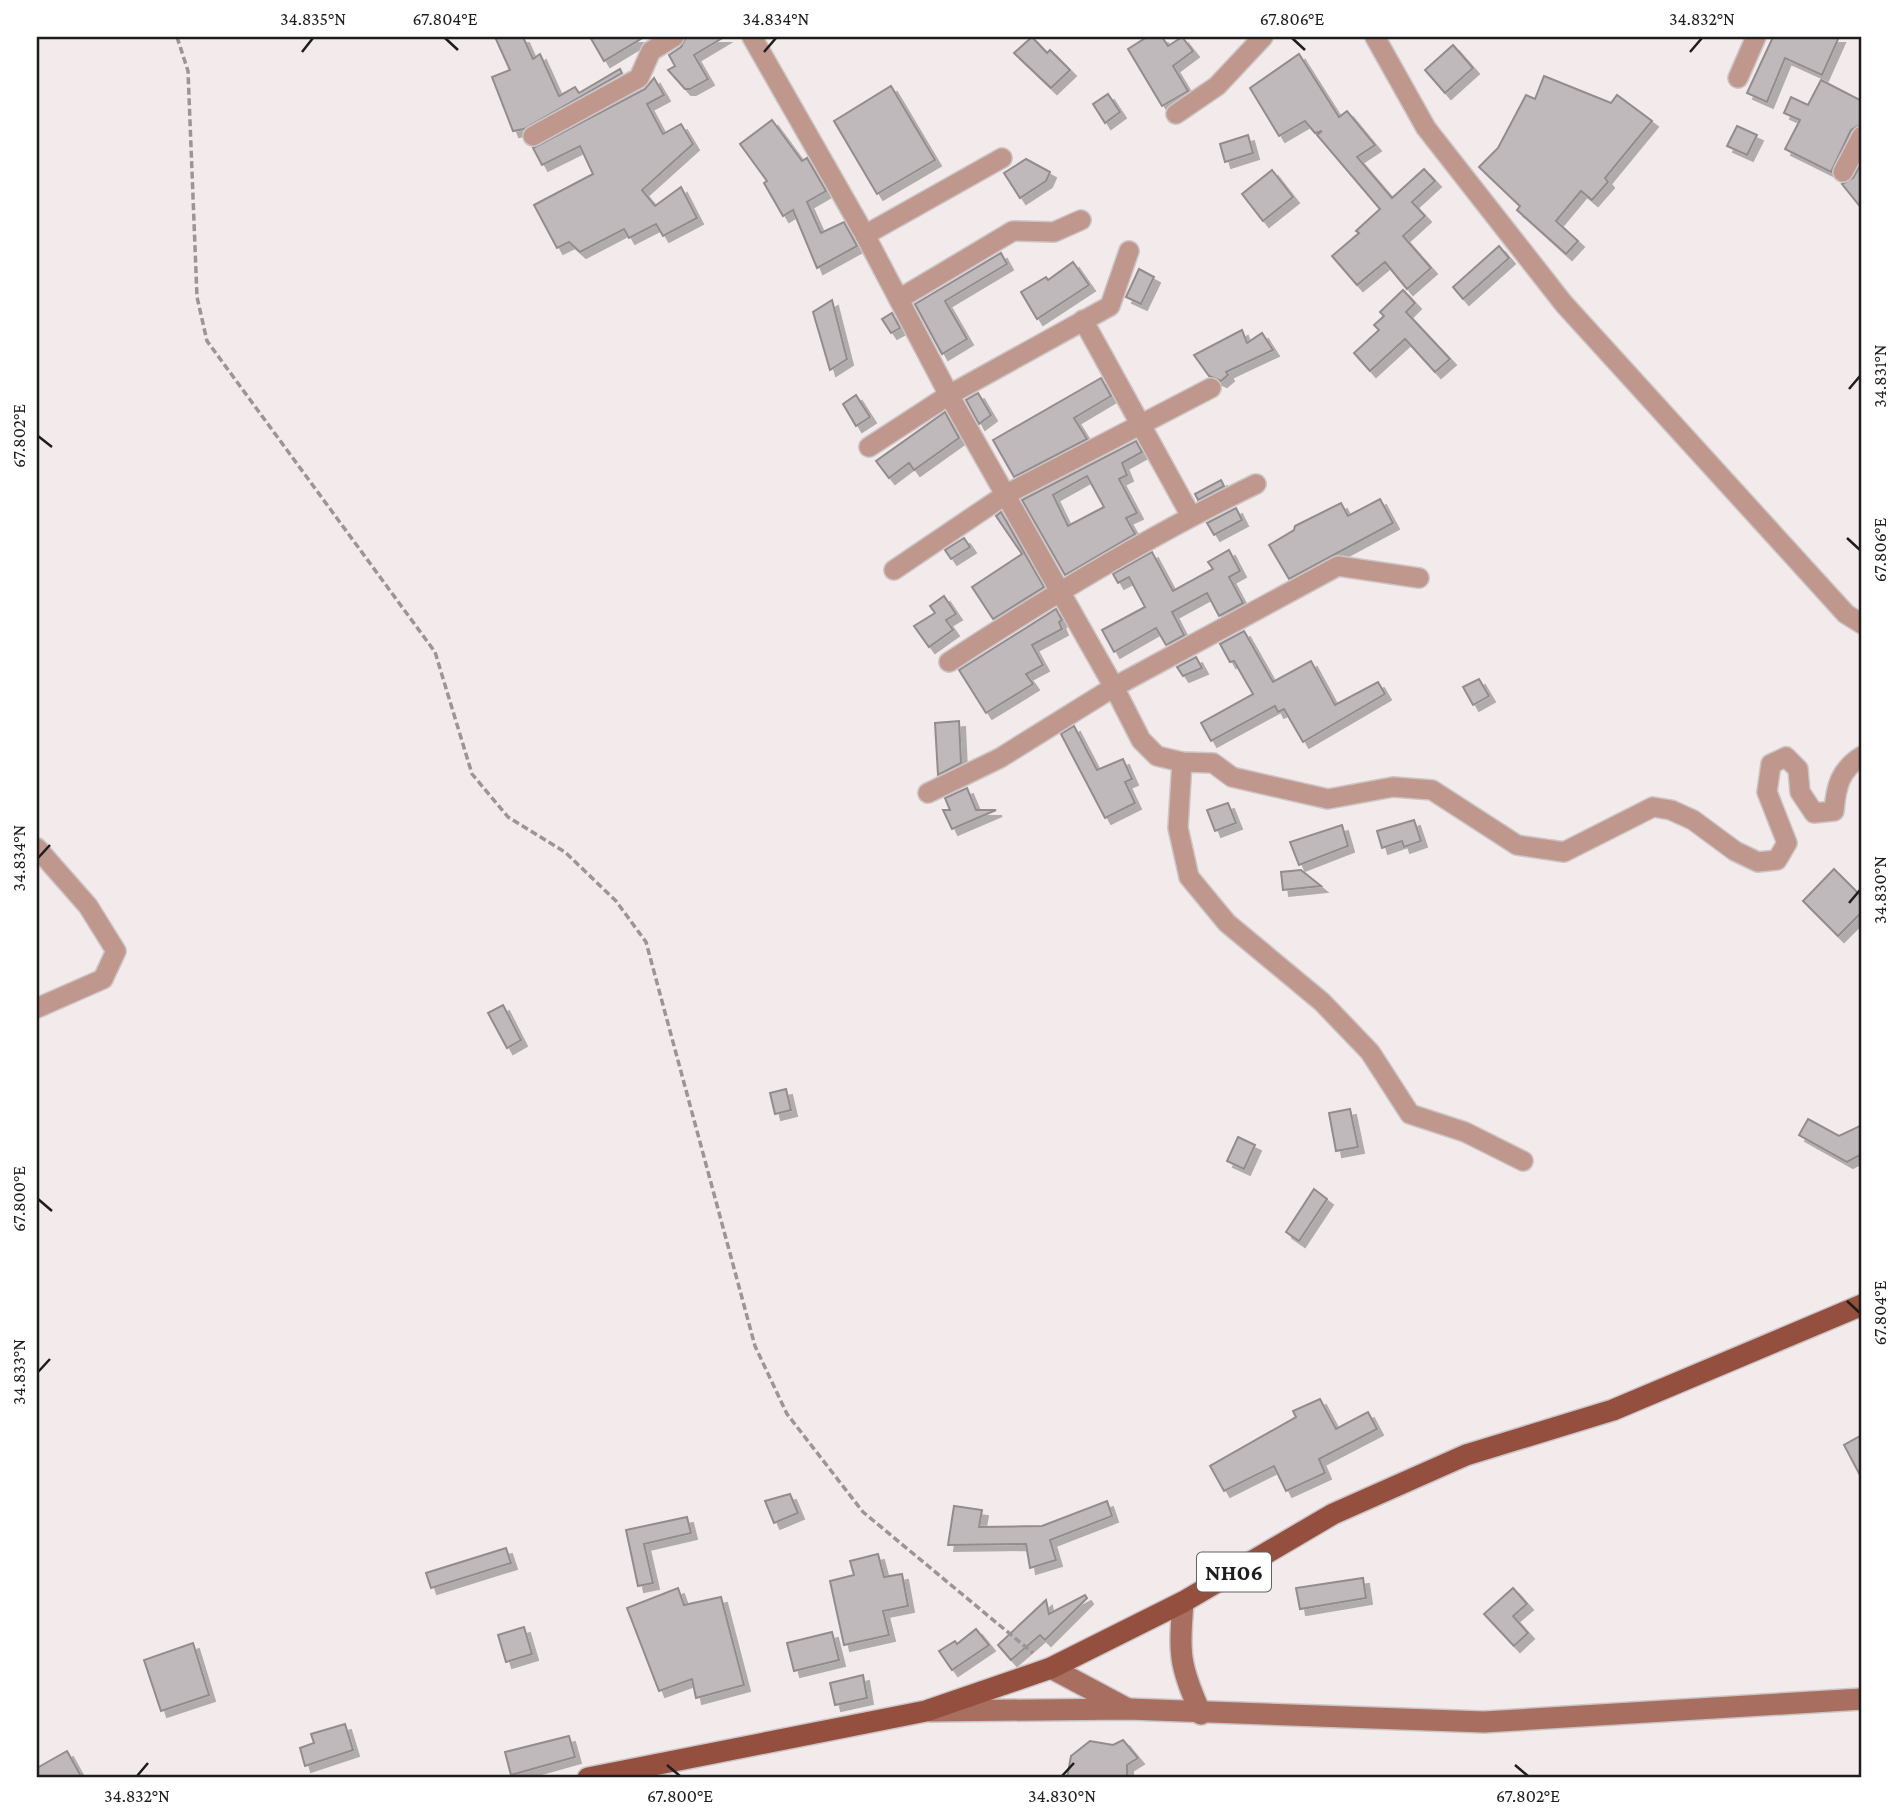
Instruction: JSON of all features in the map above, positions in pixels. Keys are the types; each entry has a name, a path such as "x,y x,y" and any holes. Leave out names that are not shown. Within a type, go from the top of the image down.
{"main road":[{"name":"NH06","path":"588,1778 926,1711 1051,1668 1183,1602 1334,1514 1454,1460 1613,1410 1862,1305"},
{"path":"1183,1602 1180,1657 1201,1714"},
{"path":"1051,1668 1128,1709"},
{"path":"926,1711 1128,1709 1201,1714 1483,1722 1862,1699"}],"street":[{"path":"533,136 639,78 652,51 674,37"},
{"path":"751,37 865,235 949,395 1114,687 1141,740 1157,756 1182,762 1213,763 1232,777 1328,799 1393,787 1432,790 1517,845 1564,852 1653,807 1671,810 1758,862 1777,860 1787,843 1767,792 1770,764 1786,757 1798,769 1800,793 1814,813 1834,811 1837,784 1849,765 1862,756"},
{"path":"1176,114 1217,86 1263,37"},
{"path":"1375,37 1426,128 1564,304 1846,614 1862,624"},
{"path":"1738,78 1756,37"},
{"path":"1843,172 1862,136"},
{"path":"865,235 1002,158"},
{"path":"899,299 1013,231 1054,232 1081,220"},
{"path":"869,447 949,395 1110,306 1129,251"},
{"path":"1083,320 1191,516"},
{"path":"894,570 1005,495 1210,388"},
{"path":"949,662 1058,590 1191,516 1256,484"},
{"path":"928,793 1000,758 1114,687 1338,566 1419,578"},
{"path":"1182,762 1178,828 1189,877 1227,923 1322,1002 1370,1052 1410,1114 1465,1132 1523,1161"},
{"path":"37,848 88,906 116,951 103,979 37,1008"}],"path":[{"path":"177,37 188,71 197,297 208,341 436,652 472,774 508,817 565,852 617,901 646,942 755,1346 787,1414 863,1512 1051,1668"}],"building":[{"path":"495,37 523,37 533,59 540,54 559,96 575,87 579,93 620,69 622,73 524,129 513,131 492,77 510,70"},
{"path":"590,37 644,37 604,61"},
{"path":"686,37 724,37 694,55 708,79 690,89 685,89 668,70 675,66 669,55 681,47"},
{"path":"1032,37 1047,53 1050,50 1070,70 1051,88 1014,53"},
{"path":"1147,37 1162,37 1168,46 1182,37 1193,51 1173,66 1188,91 1162,106 1128,49"},
{"path":"1773,37 1839,37 1822,75 1785,58 1767,102 1747,93"},
{"path":"1453,45 1473,68 1445,93 1425,70"},
{"path":"1299,54 1339,117 1347,111 1375,145 1357,157 1392,198 1424,169 1435,181 1412,202 1425,216 1403,236 1431,268 1407,289 1385,262 1357,285 1332,256 1359,233 1356,231 1380,209 1317,135 1322,131 1315,133 1305,121 1279,136 1250,88"},
{"path":"1544,76 1611,103 1617,95 1652,121 1605,178 1608,182 1592,200 1581,191 1556,221 1578,241 1566,254 1517,210 1520,206 1479,167 1498,148 1526,95 1535,99"},
{"path":"654,78 664,95 647,104 663,134 681,124 693,144 642,190 655,206 681,187 697,218 663,236 656,224 629,238 624,229 580,252 569,242 557,248 534,205 593,174 580,146 542,165 533,148 645,89"},
{"path":"1821,80 1862,101 1862,124 1851,130 1831,172 1785,149 1800,120 1784,113 1791,97 1808,105"},
{"path":"891,86 935,160 877,194 834,121"},
{"path":"1108,94 1120,112 1105,123 1093,104"},
{"path":"772,120 802,161 807,158 826,191 807,202 821,233 844,222 857,246 817,268 793,210 783,216 764,183 767,181 740,144"},
{"path":"1737,126 1757,135 1747,155 1727,146"},
{"path":"1248,135 1253,153 1225,162 1220,144"},
{"path":"1026,159 1050,172 1046,181 1020,198 1004,173"},
{"path":"1862,162 1862,209 1842,184 1853,178"},
{"path":"1272,170 1293,197 1263,221 1242,194"},
{"path":"1499,246 1509,258 1463,299 1453,287"},
{"path":"1001,253 1007,264 945,301 967,339 942,354 915,304"},
{"path":"1073,262 1089,285 1037,319 1021,292 1046,277 1048,280"},
{"path":"1139,269 1154,277 1141,304 1126,297"},
{"path":"1403,290 1415,303 1406,312 1450,359 1435,372 1405,339 1370,371 1354,353 1379,330 1374,325 1384,316 1380,312"},
{"path":"832,300 847,359 830,370 813,312"},
{"path":"892,313 900,328 891,333 882,319"},
{"path":"1242,330 1247,343 1262,333 1273,350 1226,372 1228,375 1221,381 1209,376 1194,355"},
{"path":"1101,378 1111,396 1074,418 1087,439 1014,477 993,440"},
{"path":"978,393 991,415 979,424 966,400"},
{"path":"856,395 870,417 856,426 843,404"},
{"path":"945,412 959,438 914,470 909,463 889,478 876,461"},
{"path":"1136,441 1142,452 1122,463 1127,475 1119,479 1137,513 1126,518 1135,534 1065,575 1022,500","holes":["1087,476 1104,507 1068,526 1053,495"]},
{"path":"1221,480 1224,486 1198,500 1195,494"},
{"path":"1380,499 1393,523 1289,579 1269,545 1294,530 1295,526 1341,503 1348,516"},
{"path":"1236,508 1242,520 1214,535 1207,523"},
{"path":"1001,512 1044,587 993,619 972,587 1022,554 996,516"},
{"path":"964,538 970,547 951,559 945,550"},
{"path":"1229,550 1240,571 1229,577 1243,603 1219,616 1207,593 1172,612 1184,635 1166,645 1156,628 1114,652 1102,630 1145,607 1129,577 1118,583 1113,574 1152,552 1173,591 1213,569 1208,562"},
{"path":"944,596 956,614 946,620 953,630 929,647 914,626 935,613 930,606"},
{"path":"1056,609 1062,620 1059,622 1062,629 1032,645 1043,665 1026,674 1033,684 986,713 959,670"},
{"path":"1244,631 1273,682 1311,661 1335,705 1378,682 1385,694 1303,742 1284,709 1278,712 1275,706 1211,741 1201,723 1253,694 1234,661 1230,662 1220,644"},
{"path":"1196,657 1202,668 1183,676 1177,667"},
{"path":"1479,679 1489,696 1473,705 1463,687"},
{"path":"959,721 961,763 938,775 935,723"},
{"path":"1074,726 1097,770 1123,759 1132,779 1125,782 1135,803 1105,818 1061,734"},
{"path":"967,788 976,810 996,810 952,829 943,810 950,810 945,798"},
{"path":"1228,803 1236,823 1215,831 1207,810"},
{"path":"1414,820 1421,841 1404,847 1402,841 1382,848 1377,831"},
{"path":"1342,825 1348,846 1299,865 1290,842"},
{"path":"1834,869 1862,897 1862,912 1838,936 1803,901"},
{"path":"1301,870 1321,886 1283,890 1281,872"},
{"path":"503,1005 521,1040 507,1048 488,1013"},
{"path":"786,1089 791,1110 775,1114 770,1093"},
{"path":"1350,1109 1358,1147 1336,1151 1329,1113"},
{"path":"1808,1119 1839,1136 1862,1125 1862,1154 1847,1162 1799,1135"},
{"path":"1238,1137 1255,1145 1244,1169 1227,1161"},
{"path":"1314,1189 1327,1199 1299,1241 1286,1232"},
{"path":"1320,1399 1336,1429 1368,1412 1377,1429 1319,1459 1325,1473 1286,1491 1274,1466 1224,1491 1210,1466 1296,1417 1293,1411"},
{"path":"1862,1435 1862,1479 1844,1445"},
{"path":"790,1494 798,1513 774,1523 765,1501"},
{"path":"1107,1501 1112,1516 1050,1540 1056,1560 1030,1568 1026,1544 948,1545 954,1506 982,1510 979,1527 1042,1526"},
{"path":"687,1517 691,1533 644,1544 653,1583 638,1586 626,1530"},
{"path":"506,1548 511,1563 431,1588 426,1573"},
{"path":"878,1554 884,1577 902,1574 908,1606 883,1611 889,1635 844,1645 830,1581 854,1575 850,1561"},
{"path":"1363,1578 1366,1598 1300,1609 1296,1588"},
{"path":"678,1588 684,1605 721,1597 744,1685 696,1698 692,1679 659,1691 627,1608"},
{"path":"1513,1588 1527,1604 1513,1616 1528,1633 1514,1646 1484,1614"},
{"path":"1085,1595 1087,1598 1045,1640 1040,1635 1011,1660 998,1645 1046,1600 1049,1614"},
{"path":"524,1627 532,1654 506,1662 498,1635"},
{"path":"976,1629 989,1645 952,1670 939,1651 955,1641 957,1644"},
{"path":"832,1632 839,1660 794,1671 787,1643"},
{"path":"193,1643 209,1695 161,1711 144,1660"},
{"path":"863,1675 867,1698 835,1705 830,1683"},
{"path":"345,1724 353,1750 305,1766 300,1748 314,1743 311,1734"},
{"path":"569,1736 575,1757 511,1775 505,1752"},
{"path":"1123,1740 1138,1758 1127,1765 1127,1778 1067,1778 1071,1756 1090,1741 1113,1745"},
{"path":"67,1751 82,1778 37,1778 37,1768"}]}
